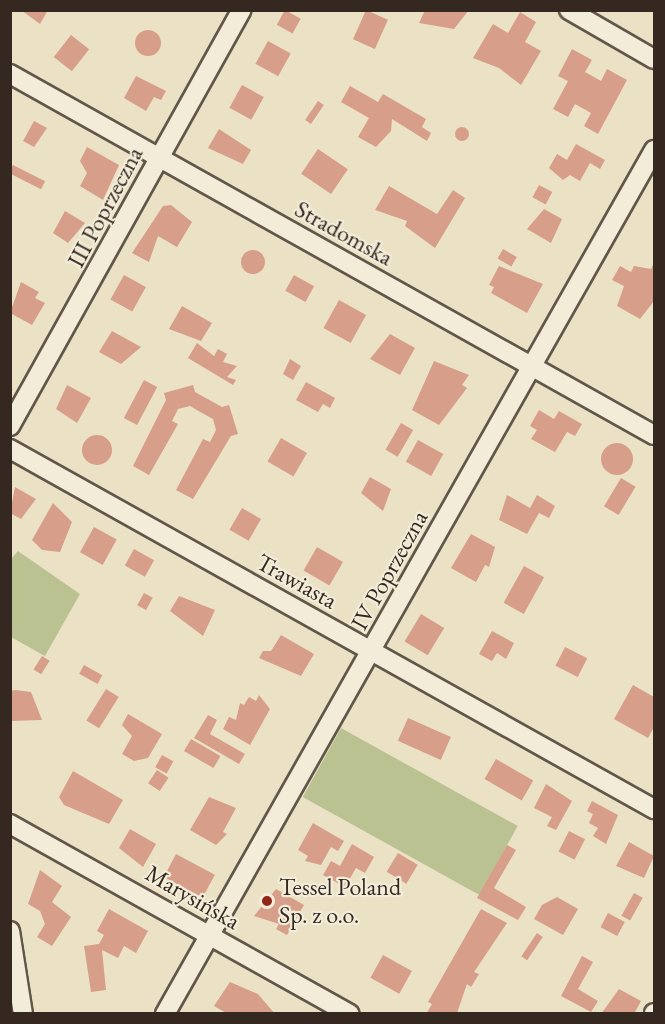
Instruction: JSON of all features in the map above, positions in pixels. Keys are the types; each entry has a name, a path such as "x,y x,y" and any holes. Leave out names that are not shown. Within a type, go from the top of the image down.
{"street":[{"name":"III Poprzeczna","path":"10,426 242,10"},
{"path":"569,10 654,58"},
{"name":"Stradomska","path":"10,74 654,435"},
{"name":"IV Poprzeczna","path":"165,1014 654,150"},
{"name":"Trawiasta","path":"10,449 654,808"},
{"name":"Marysińska","path":"10,824 350,1014"},
{"path":"10,931 23,1014"}],"green space":[{"path":"18,551 80,594 45,656 11,637 11,559"},
{"path":"341,728 518,826 479,895 303,797"}],"building":[{"path":"21,10 48,10 40,24"},
{"path":"285,10 301,19 293,34 277,25"},
{"path":"366,10 388,20 375,49 353,39"},
{"path":"425,10 469,10 454,29 419,23"},
{"path":"520,12 536,22 525,42 541,51 521,85 499,68 473,58 493,24 508,33"},
{"path":"148,30 157,34 161,43 157,52 148,56 139,52 135,43 139,34"},
{"path":"71,35 89,49 72,71 54,57"},
{"path":"268,41 291,54 278,76 255,64"},
{"path":"572,49 592,60 585,72 601,81 607,69 627,80 598,134 584,126 591,113 575,104 568,117 553,109 568,81 558,76"},
{"path":"136,76 166,91 161,100 154,97 146,111 124,98"},
{"path":"242,85 264,97 251,120 229,108"},
{"path":"350,86 378,102 383,94 426,119 422,127 431,133 427,141 392,119 391,131 376,147 358,137 369,118 341,102"},
{"path":"318,101 324,105 311,124 305,120"},
{"path":"34,121 47,128 34,147 23,141"},
{"path":"462,127 467,129 469,134 467,139 462,141 457,139 455,134 457,129"},
{"path":"219,129 251,150 243,164 208,148"},
{"path":"576,144 605,160 600,169 590,163 580,181 570,175 563,180 549,168 557,154 567,160"},
{"path":"87,147 119,165 103,200 80,186 87,173 80,161"},
{"path":"318,149 348,169 331,194 301,174"},
{"path":"13,165 45,181 41,189 10,174"},
{"path":"539,185 552,192 546,204 532,197"},
{"path":"389,186 437,214 453,190 465,198 435,248 405,226 407,221 375,210"},
{"path":"171,205 192,222 177,247 158,236 149,262 132,253 163,206"},
{"path":"544,209 562,219 551,243 527,229"},
{"path":"65,211 85,223 68,243 53,233"},
{"path":"503,249 517,257 511,267 498,259"},
{"path":"253,250 261,254 265,262 261,270 253,274 245,270 241,262 245,254"},
{"path":"654,263 654,301 640,319 617,306 624,286 612,280 620,266 631,272 634,266 651,269"},
{"path":"499,266 543,284 527,313 491,293 494,287 489,285"},
{"path":"124,275 146,287 132,312 110,299"},
{"path":"294,275 314,286 305,302 285,291"},
{"path":"21,282 39,292 35,298 45,303 32,325 10,313"},
{"path":"339,300 366,315 351,343 323,328"},
{"path":"182,306 212,323 201,341 169,329"},
{"path":"112,331 141,347 121,364 99,352"},
{"path":"390,334 415,348 400,375 370,359"},
{"path":"197,343 214,356 218,349 227,354 223,362 237,366 227,377 236,380 233,385 188,358"},
{"path":"290,359 301,366 293,380 283,374"},
{"path":"434,361 469,375 462,385 467,388 439,425 412,410"},
{"path":"144,380 157,387 137,425 124,418"},
{"path":"306,382 335,398 330,408 323,404 318,412 296,400"},
{"path":"67,385 91,398 77,423 56,409"},
{"path":"193,385 195,392 222,407 229,405 238,434 231,436 193,499 176,490 203,439 210,442 216,430 213,419 190,406 178,409 172,421 178,424 149,475 133,466 166,400 164,393"},
{"path":"539,410 554,419 559,411 582,424 575,436 567,432 555,452 531,439 537,430 530,426"},
{"path":"401,423 413,430 398,457 386,450"},
{"path":"97,435 103,436 111,444 111,456 103,464 97,465 91,464 83,456 82,450 83,444 91,436"},
{"path":"281,438 307,453 293,476 268,461"},
{"path":"418,440 443,454 431,476 406,462"},
{"path":"617,443 628,448 633,459 628,470 617,475 606,470 601,459 606,448"},
{"path":"370,477 391,489 383,511 361,493"},
{"path":"621,478 636,487 619,515 604,506"},
{"path":"15,487 36,499 21,519 10,513"},
{"path":"507,495 530,508 537,495 555,506 549,518 539,513 527,534 499,520"},
{"path":"53,503 72,522 60,552 42,550 32,540"},
{"path":"242,508 261,519 249,541 230,530"},
{"path":"94,527 117,540 103,565 80,552"},
{"path":"471,534 495,547 489,567 485,565 476,582 451,568"},
{"path":"317,547 343,562 329,585 304,570"},
{"path":"134,549 154,560 145,577 125,566"},
{"path":"524,566 544,577 524,614 504,603"},
{"path":"144,593 153,598 146,610 137,605"},
{"path":"179,596 215,610 203,636 170,611"},
{"path":"421,614 444,628 428,655 405,641"},
{"path":"492,631 514,643 506,659 497,653 492,661 479,654"},
{"path":"281,635 314,654 301,676 259,658 263,651 271,651"},
{"path":"565,647 587,658 578,677 555,666"},
{"path":"42,656 50,661 41,674 34,670"},
{"path":"84,665 102,675 98,684 79,674"},
{"path":"633,685 654,697 654,727 648,738 614,719"},
{"path":"106,689 119,697 99,728 86,720"},
{"path":"10,691 31,692 42,720 10,721"},
{"path":"259,695 270,709 250,745 223,729 229,717 236,720 240,703 244,705 249,697 256,701"},
{"path":"128,714 162,734 148,758 134,761 122,754 132,736 122,725"},
{"path":"208,715 217,720 210,734 245,754 239,764 194,738"},
{"path":"408,718 451,737 441,760 398,741"},
{"path":"191,739 220,756 213,768 184,751"},
{"path":"162,755 173,761 167,774 155,767"},
{"path":"496,759 533,780 522,800 484,779"},
{"path":"157,770 169,778 160,791 148,783"},
{"path":"73,771 123,800 109,824 64,805 59,797"},
{"path":"546,784 572,801 556,830 547,826 552,817 534,808"},
{"path":"209,797 236,808 223,832 227,834 216,845 190,830"},
{"path":"592,801 618,815 606,844 593,836 598,828 589,823 593,814 587,811"},
{"path":"313,823 344,841 338,851 331,847 321,865 305,861 308,856 298,850"},
{"path":"130,829 156,844 143,867 119,848"},
{"path":"569,831 585,839 575,860 559,851"},
{"path":"629,842 654,856 644,878 616,866"},
{"path":"352,844 374,857 365,873 356,868 345,887 323,875 331,861 340,866"},
{"path":"507,845 516,850 494,888 526,907 518,920 477,898"},
{"path":"398,853 418,865 406,884 387,872"},
{"path":"176,854 215,875 203,898 164,877"},
{"path":"40,870 62,886 52,902 71,917 52,946 37,937 45,924 40,911 28,904"},
{"path":"276,889 304,905 287,935 276,929 279,924 254,916"},
{"path":"634,893 643,898 630,921 621,916"},
{"path":"557,897 578,909 563,935 534,919 542,905"},
{"path":"109,909 148,931 136,953 124,946 118,958 102,950 106,990 91,992 84,946 99,944 104,935 97,931"},
{"path":"481,909 507,923 474,972 479,974 471,987 467,984 457,1013 426,1014 432,1004 428,1002"},
{"path":"608,913 625,922 617,936 600,927"},
{"path":"537,933 543,937 527,960 521,956"},
{"path":"383,955 412,971 399,994 370,978"},
{"path":"582,956 593,962 578,989 598,1001 591,1012 561,996"},
{"path":"230,982 258,994 275,1014 228,1014 214,1006"},
{"path":"619,989 641,1001 634,1014 601,1014"}],"place":[{"name":"Tessel Poland Sp. z o.o.","path":"267,901"}]}
